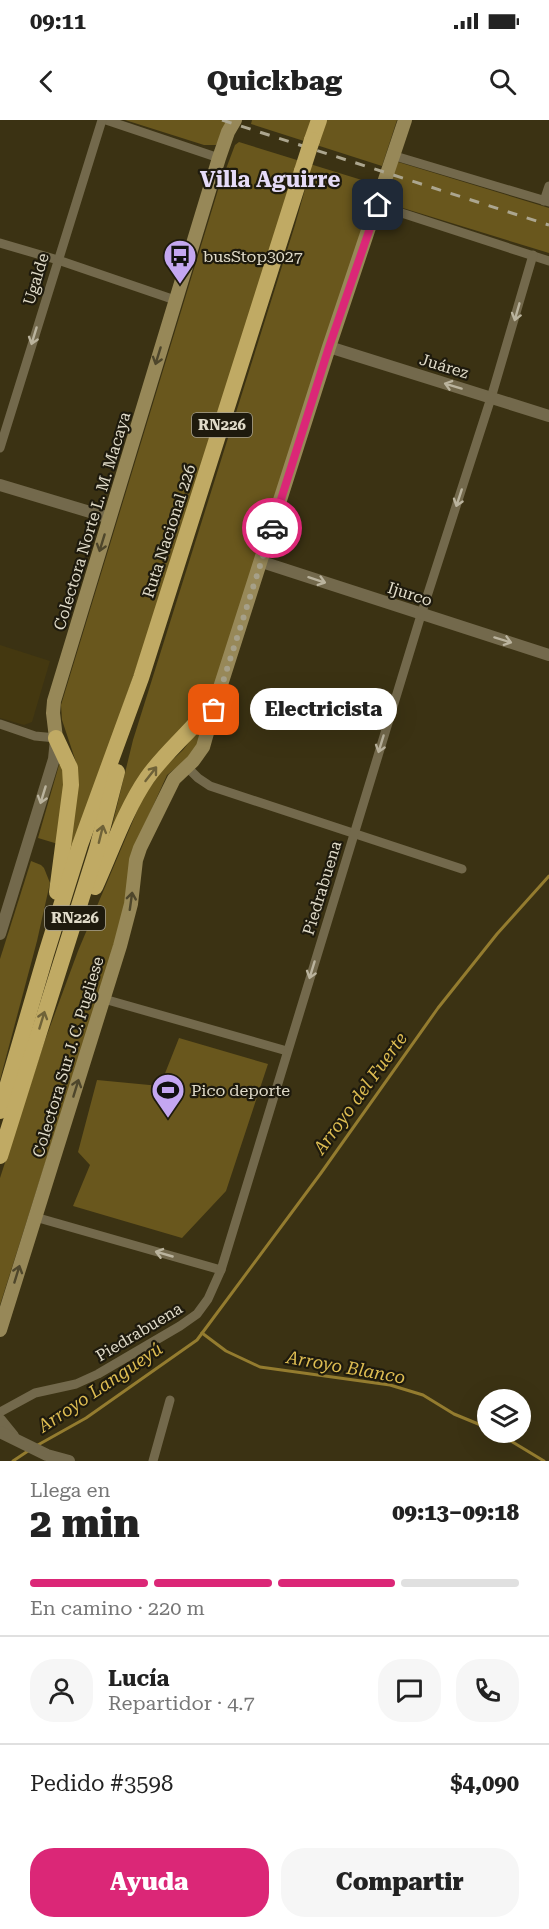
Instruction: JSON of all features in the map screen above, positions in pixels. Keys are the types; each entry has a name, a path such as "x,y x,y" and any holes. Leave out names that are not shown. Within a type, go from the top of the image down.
{"highway":[{"name":"Ruta Nacional 226","path":"0,1111 54,956 97,849 141,678 319,120"},
{"path":"54,956 141,788 152,771 201,719 218,694"},
{"path":"54,956 71,785 70,768 56,738"},
{"name":"Ruta Nacional 226","path":"0,1156 54,956"}],"main road":[{"name":"Colectora Norte L. M. Macaya","path":"56,738 54,702 219,158 235,120"},
{"name":"Colectora Sur J. C. Pugliese","path":"0,1330 128,917 136,860 140,848 174,779 188,767 205,742 218,694 329,347 395,156 405,120"}],"street":[{"path":"104,120 219,158"},
{"name":"Ugalde","path":"0,448 57,260 104,120"},
{"path":"395,156 547,202 549,186"},
{"path":"378,205 549,261"},
{"path":"0,243 175,300"},
{"name":"Piedrabuena","path":"0,1412 35,1393 76,1384 98,1374 180,1326 196,1314 208,1299 220,1270 421,615 491,398 533,255"},
{"name":"Juárez","path":"329,347 549,416"},
{"path":"0,485 110,518"},
{"name":"Ijurco","path":"262,562 549,655"},
{"path":"0,724 35,736 56,738"},
{"name":"Colectora Norte L. M. Macaya","path":"0,934 54,759 56,738"},
{"path":"188,767 210,786 462,869"},
{"path":"104,999 286,1052"},
{"path":"35,1217 220,1270"},
{"path":"153,1461 170,1400"},
{"path":"0,1420 18,1442"},
{"path":"0,1432 48,1455 69,1461"}],"shaded area":[{"path":"125,120 231,120 216,145 204,145"},
{"path":"252,120 397,120 382,166 251,124"},
{"path":"239,142 378,185 217,680 207,700 107,847 133,740 309,175 66,868 76,762 62,720 61,705 218,190 235,145"},
{"path":"398,162 549,208 549,253 393,205 387,201 387,186 392,170"},
{"path":"0,645 50,661 32,722 24,725 0,718"},
{"path":"203,729 197,745 187,759 167,775 139,837 125,908 115,944 0,1305 0,1178 44,1043 78,951 143,797 164,768 183,750 197,732"},
{"path":"59,765 64,765 66,768 58,844 38,838"},
{"path":"31,861 44,868 50,883 0,1080 0,959"},
{"name":"Pico deporte","path":"179,1038 268,1064 226,1191 182,1238 73,1206 90,1165 78,1152 97,1080 160,1086"}],"waterway":[{"name":"Arroyo del Fuerte","path":"36,1446 86,1418 197,1340 321,1173 438,1008 497,934 549,876"},
{"name":"Arroyo Blanco","path":"202,1333 226,1351 260,1367 390,1385 423,1395 454,1414 477,1423"},
{"name":"Arroyo Blanco","path":"514,1443 544,1461"},
{"name":"Arroyo Langueyú","path":"13,1461 28,1451"}],"railway":[{"path":"222,120 549,225"}],"way so far":[{"path":"214,710 272,528"}],"place":[{"name":"busStop3027","path":"180,285"},
{"name":"Electricista","path":"214,710"},
{"name":"Pico deporte","path":"168,1119"}],"district":[{"name":"Villa Aguirre","path":"270,179"}],"route":[{"path":"272,528 329,347 378,205"}]}
